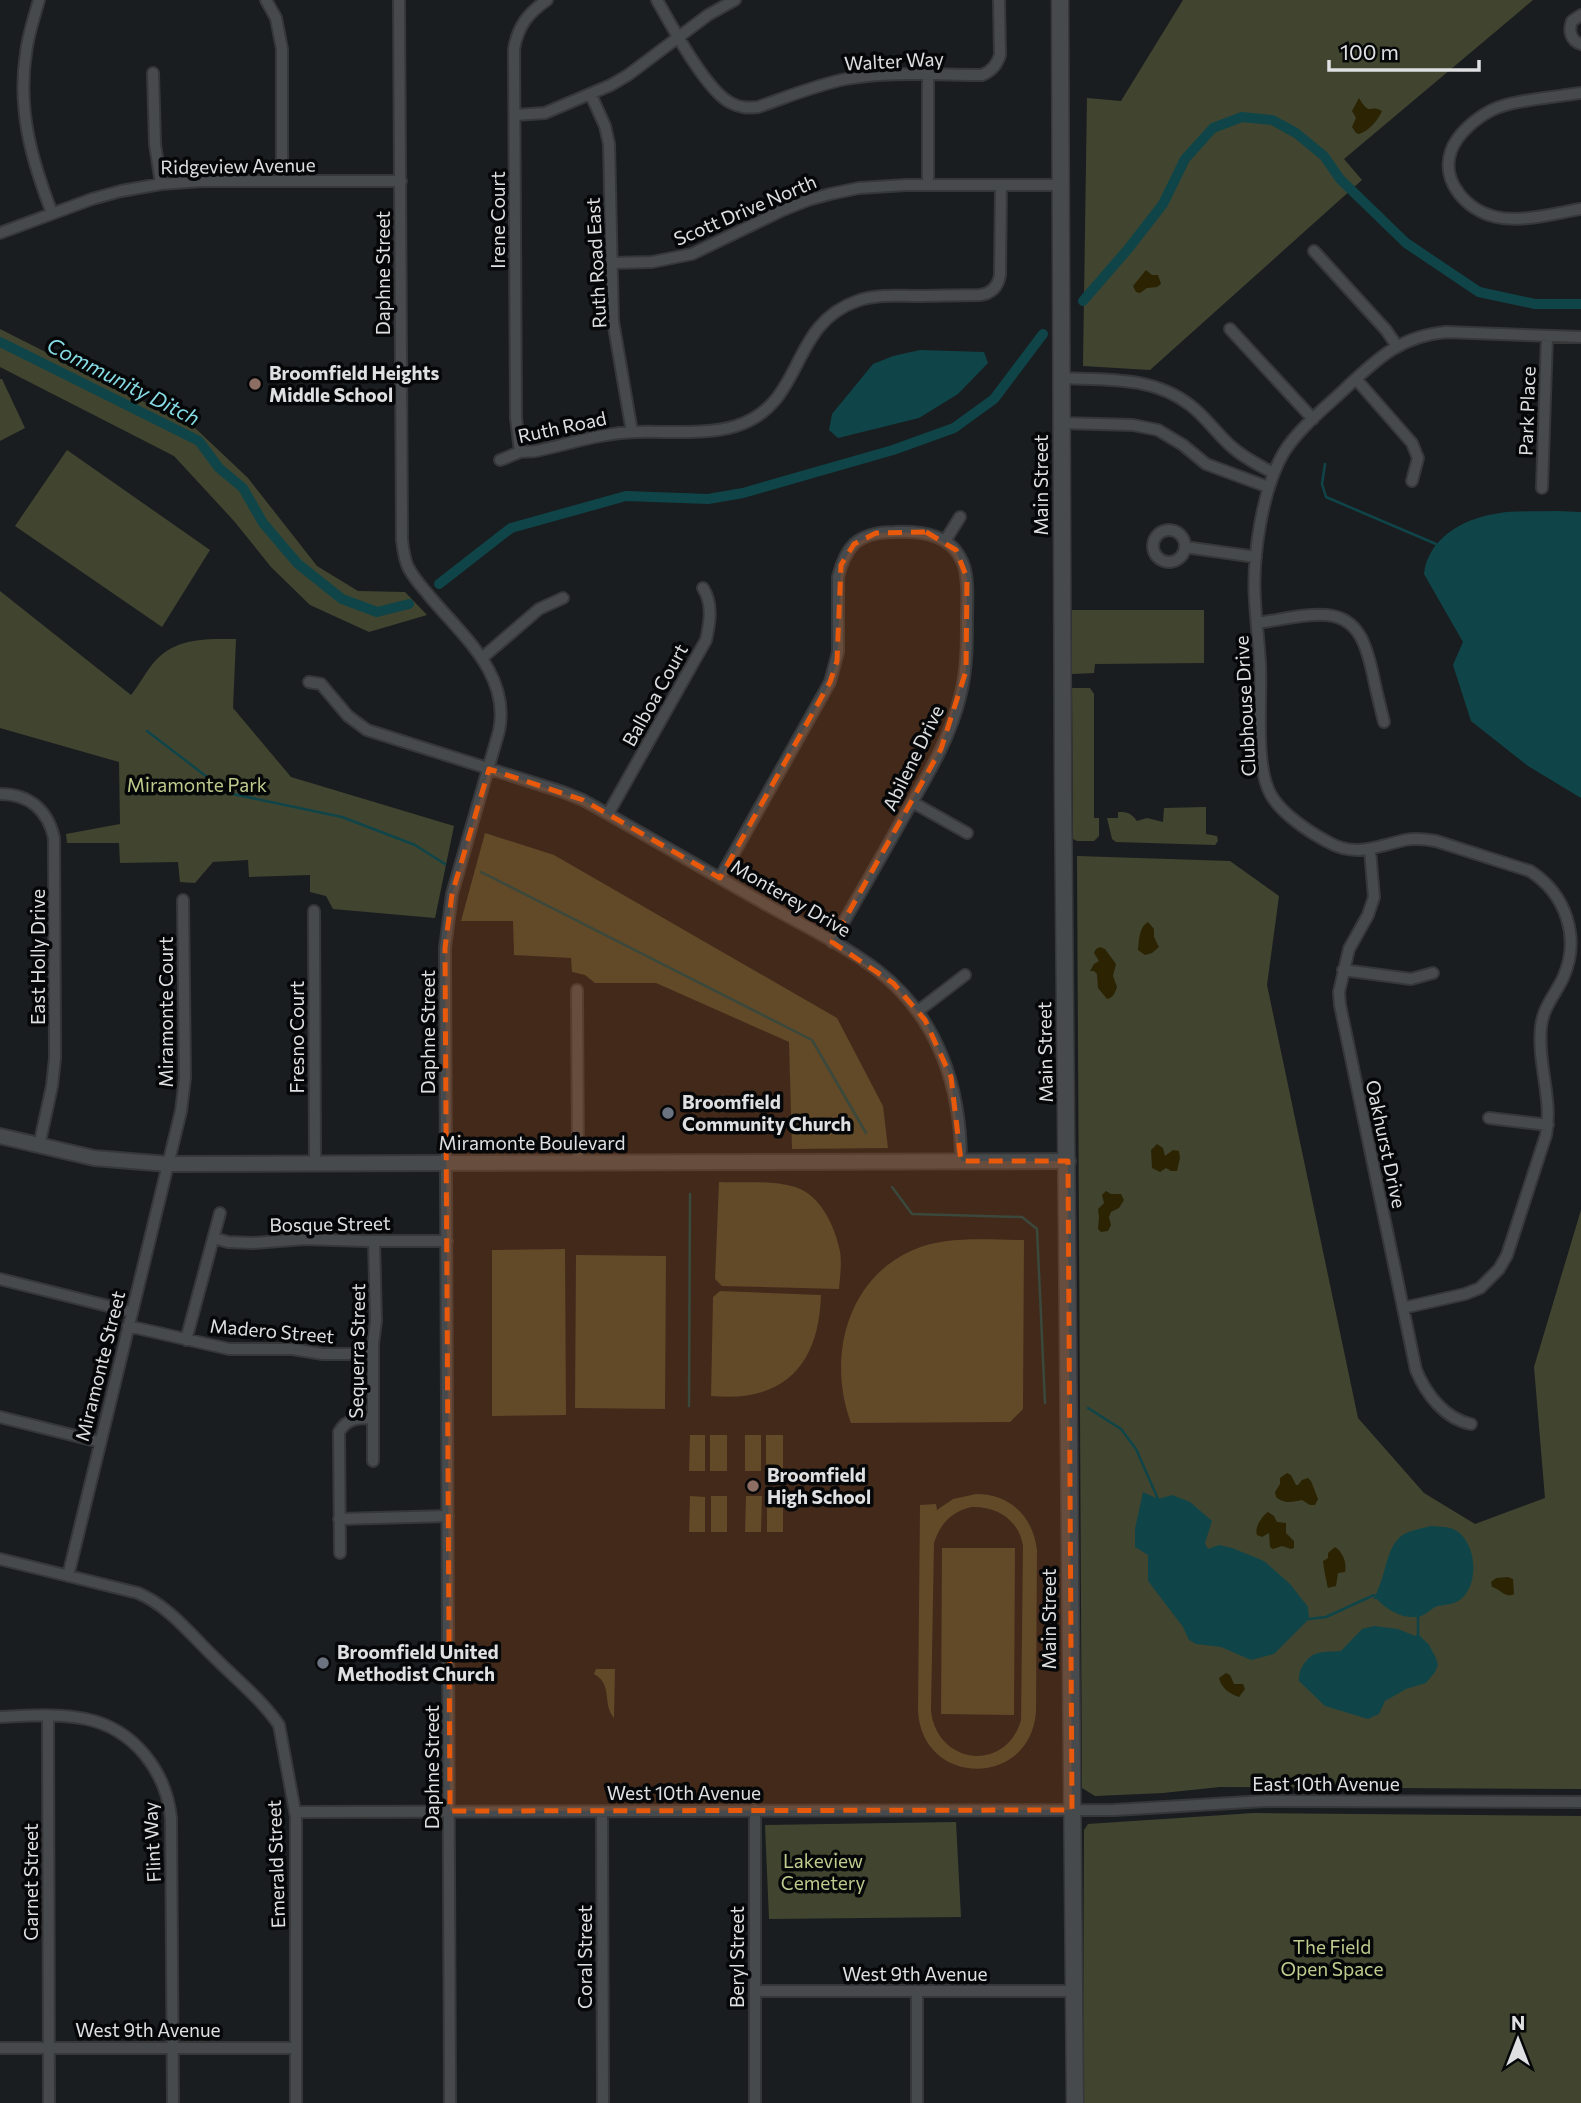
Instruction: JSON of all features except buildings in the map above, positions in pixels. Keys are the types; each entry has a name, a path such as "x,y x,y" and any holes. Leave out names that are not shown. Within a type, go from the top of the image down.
{"main road":[{"name":"Main Street","path":"1060,0 1075,2103"}],"street":[{"path":"39,0 26,52 23,111 30,147 52,213"},
{"path":"267,0 276,18 282,49 282,181"},
{"name":"Daphne Street","path":"399,0 404,555 419,583 482,658 494,677 501,704 501,723 489,769 457,871 445,948 450,2103"},
{"name":"Irene Court","path":"520,452 516,418 514,49 516,38 527,17 547,0"},
{"name":"Walter Way","path":"657,0 715,92 740,107 758,107 821,85 848,79 982,75 993,68 1000,55 999,0"},
{"path":"515,115 545,113 591,95 628,75 708,15 735,0"},
{"path":"1581,15 1572,21 1570,31 1574,40 1581,44"},
{"path":"153,73 154,134 161,184"},
{"path":"928,75 928,185"},
{"path":"1581,93 1505,105 1491,110 1456,140 1449,164 1453,184 1458,192 1467,203 1489,215 1513,219 1581,209"},
{"name":"Ruth Road East","path":"591,95 605,126 609,144 613,321 632,432"},
{"name":"Ridgeview Avenue","path":"0,233 113,193 161,184 401,181"},
{"name":"Ruth Road","path":"500,460 520,452 536,452 606,435 716,430 738,426 766,410 779,397 817,328 828,317 855,302 878,296 979,295 990,292 996,286 1000,275 1001,185"},
{"name":"Scott Drive North","path":"611,263 652,262 692,254 783,210 830,194 880,186 1060,185"},
{"path":"1314,251 1387,330 1397,345 1416,337 1446,332 1581,337"},
{"path":"1230,329 1313,419"},
{"name":"Park Place","path":"1542,488 1547,336"},
{"name":"Clubhouse Drive","path":"1397,345 1356,379 1292,440 1268,487 1254,577 1261,685 1261,761 1265,780 1272,795 1289,815 1330,844 1344,849 1370,850 1404,840 1423,839 1530,871 1550,886 1564,906 1576,951 1548,1002 1541,1024 1548,1125 1507,1255 1499,1269 1480,1288 1403,1308"},
{"path":"1061,378 1129,380 1157,387 1190,405 1242,456 1273,473"},
{"path":"1356,379 1412,443 1418,458 1412,481"},
{"path":"1062,423 1133,425 1158,430 1184,444 1206,464 1268,487"},
{"path":"720,878 830,682 838,652 838,577 845,556 854,544 876,533 926,532 945,541 960,517"},
{"name":"Abilene Drive","path":"832,942 912,803 948,736 957,711 966,671 967,591 965,568 956,550 945,541"},
{"path":"1185,547 1256,557"},
{"name":"Balboa Court","path":"608,814 706,640 709,599 703,588"},
{"path":"482,658 540,609 563,598"},
{"path":"1257,623 1317,615 1335,617 1352,625 1365,643 1384,722"},
{"name":"Monterey Drive","path":"309,682 321,684 348,716 367,730 563,792 608,814 876,970 901,991 918,1011 941,1050 951,1077 960,1121 961,1161"},
{"name":"East Holly Drive","path":"4,794 23,797 40,808 51,826 54,838 55,1058 39,1146"},
{"path":"912,803 967,833"},
{"name":"Oakhurst Drive","path":"1370,850 1374,897 1368,915 1349,949 1339,992 1340,1005 1416,1370 1429,1394 1452,1416 1471,1424"},
{"name":"Miramonte Court","path":"168,1164 181,1111 185,1078 183,900"},
{"name":"Fresno Court","path":"314,911 315,1163"},
{"path":"1343,970 1410,979 1433,973"},
{"path":"918,1011 965,975"},
{"path":"577,990 578,1162"},
{"path":"1489,1118 1548,1125"},
{"name":"Miramonte Boulevard","path":"0,1136 94,1158 168,1164 1068,1161"},
{"name":"Miramonte Street","path":"68,1576 168,1164"},
{"path":"186,1340 220,1213"},
{"name":"Bosque Street","path":"214,1238 228,1242 253,1243 305,1239 447,1241"},
{"name":"Sequerra Street","path":"373,1461 373,1354 376,1321 374,1241"},
{"path":"0,1279 132,1312"},
{"name":"Madero Street","path":"128,1326 229,1349 292,1349 323,1354 373,1354"},
{"path":"0,1417 100,1442"},
{"path":"340,1553 339,1432 342,1426 353,1419 373,1418"},
{"path":"339,1519 448,1516"},
{"name":"Emerald Street","path":"0,1559 138,1593 157,1603 271,1713 282,1732 296,1812 296,2103"},
{"name":"Garnet Street","path":"48,1716 49,2103"},
{"name":"Flint Way","path":"0,1717 88,1719 121,1733 151,1762 166,1789 172,1818 173,2103"},
{"name":"East 10th Avenue","path":"1072,1810 1142,1809 1265,1801 1581,1802"},
{"name":"Beryl Street","path":"755,1810 755,2103"},
{"name":"West 10th Avenue","path":"296,1812 1072,1810"},
{"name":"Coral Street","path":"602,1811 603,2103"},
{"name":"West 9th Avenue","path":"755,1992 1074,1991"},
{"path":"917,1992 917,2103"},
{"name":"West 9th Avenue","path":"0,2048 296,2048"}],"highlighted area":[{"path":"926,532 956,550 967,578 966,671 941,749 832,942 893,983 925,1020 951,1077 961,1161 1068,1161 1072,1810 450,1811 445,948 452,894 489,769 583,800 720,878 830,682 837,661 841,565 854,544 876,533"}],"green space":[{"path":"1183,0 1533,0 1344,159 1362,180 1150,370 1083,366 1087,98 1121,101"},
{"path":"0,329 194,427 248,478 317,566 358,591 405,592 427,615 369,632 310,605 271,567 234,521 174,456 0,367"},
{"path":"0,379 25,428 0,441"},
{"path":"67,450 210,550 162,627 15,526"},
{"name":"Miramonte Park","path":"0,591 131,695 153,663 175,647 194,641 236,639 233,708 291,777 454,826 435,918 333,909 326,896 310,892 310,875 249,877 248,860 213,862 195,883 180,882 178,862 120,863 119,843 67,843 66,834 120,824 119,762 0,728"},
{"path":"1072,610 1204,610 1204,663 1095,664 1094,673 1072,674"},
{"path":"1072,688 1090,688 1094,694 1094,818 1099,818 1099,836 1094,841 1073,839"},
{"path":"1206,807 1206,834 1217,836 1215,845 1116,842 1112,839 1107,818 1118,818 1118,812 1121,812 1131,815 1137,821 1147,818 1163,822 1164,808"},
{"path":"485,833 554,855 837,1018 883,1106 888,1148 792,1149 789,1042 656,983 595,983 585,975 572,972 571,958 514,955 513,921 461,921"},
{"path":"1077,856 1230,861 1279,896 1267,985 1358,1418 1424,1493 1475,1524 1545,1498 1534,1367 1581,1210 1581,1789 1220,1787 1095,1796 1082,1788"},
{"path":"719,1182 786,1185 812,1197 825,1213 838,1242 841,1260 839,1289 722,1286 715,1279"},
{"path":"968,1239 1024,1240 1023,1409 1010,1422 851,1423 841,1373 842,1348 848,1323 872,1280 890,1263 926,1245"},
{"path":"565,1249 566,1415 492,1416 492,1250"},
{"path":"576,1255 666,1256 665,1409 575,1408"},
{"path":"720,1291 821,1295 819,1320 805,1360 777,1386 737,1397 711,1396 713,1297"},
{"path":"690,1435 705,1435 705,1471 689,1471"},
{"path":"710,1435 727,1435 727,1471 710,1471"},
{"path":"745,1435 761,1435 761,1471 745,1471"},
{"path":"766,1435 783,1435 783,1471 766,1471"},
{"path":"976,1494 989,1495 1010,1503 1031,1527 1037,1550 1036,1712 1029,1737 1015,1755 997,1766 976,1769 955,1765 937,1754 924,1735 918,1710 920,1505 936,1504 937,1510 953,1499","holes":["981,1507 998,1512 1012,1522 1023,1546 1021,1720 1013,1737 1001,1749 988,1755 973,1756 958,1752 945,1743 936,1729 931,1711 934,1543 943,1525 952,1516 964,1509"]},
{"path":"690,1496 705,1497 705,1532 689,1532"},
{"path":"711,1496 727,1496 727,1532 711,1532"},
{"path":"746,1496 762,1496 761,1532 745,1532"},
{"path":"767,1496 783,1496 783,1532 767,1532"},
{"path":"942,1548 1015,1548 1014,1715 941,1714"},
{"path":"596,1669 615,1669 614,1718 608,1707 606,1689 600,1678 594,1674"},
{"name":"The Field Open Space","path":"1254,1813 1581,1816 1581,2103 1083,2103 1084,1830 1088,1824"},
{"name":"Lakeview Cemetery","path":"956,1822 961,1917 769,1919 765,1825"}],"sand":[{"path":"1359,98 1368,109 1382,111 1373,125 1359,134 1352,127 1356,118 1352,111"},
{"path":"1146,270 1152,275 1158,275 1161,284 1140,293 1136,292 1133,286"},
{"path":"1148,922 1154,929 1154,937 1159,947 1145,955 1138,950 1138,946 1141,930"},
{"path":"1100,947 1105,949 1116,964 1113,976 1117,987 1114,995 1107,999 1098,988 1097,974 1090,971 1099,961 1094,953"},
{"path":"1157,1144 1163,1148 1165,1156 1173,1150 1179,1151 1177,1171 1166,1168 1160,1172 1152,1168 1151,1150"},
{"path":"1106,1191 1121,1194 1124,1200 1119,1208 1111,1212 1108,1231 1101,1232 1098,1229 1098,1209 1104,1203 1102,1195"},
{"path":"1287,1473 1296,1485 1308,1478 1311,1481 1318,1499 1315,1505 1302,1500 1285,1502 1276,1497 1280,1478"},
{"path":"1268,1512 1277,1522 1286,1523 1286,1533 1294,1541 1294,1548 1282,1546 1273,1549 1270,1547 1269,1533 1262,1537 1257,1535 1259,1522"},
{"path":"1335,1547 1344,1558 1345,1572 1338,1573 1336,1586 1328,1588 1323,1561"},
{"path":"1496,1578 1513,1579 1514,1594 1506,1595 1492,1587 1491,1582"},
{"path":"1226,1673 1234,1684 1243,1684 1245,1689 1239,1697 1222,1685 1219,1678"}],"water":[{"path":"920,350 984,352 988,363 958,394 919,418 838,438 829,430 832,414 873,364"},
{"path":"1581,512 1581,798 1528,766 1471,721 1453,665 1463,642 1424,574 1432,551 1459,526 1502,513"},
{"path":"1143,1492 1158,1499 1172,1495 1190,1502 1212,1521 1205,1543 1208,1549 1219,1545 1264,1561 1290,1584 1308,1607 1309,1619 1274,1654 1251,1660 1221,1647 1196,1644 1189,1640 1183,1627 1148,1581 1148,1555 1135,1547 1135,1529"},
{"path":"1431,1526 1451,1528 1464,1537 1472,1555 1471,1584 1455,1603 1435,1607 1421,1616 1403,1616 1373,1599 1395,1543 1406,1533"},
{"path":"1374,1626 1398,1629 1415,1636 1418,1634 1429,1645 1436,1658 1438,1665 1435,1672 1426,1683 1406,1689 1385,1701 1379,1714 1368,1719 1325,1706 1299,1681 1304,1664 1318,1653 1341,1651 1362,1629"}],"waterway":[{"path":"1083,301 1163,204 1185,159 1213,128 1242,117 1272,120 1296,133 1324,156 1340,179 1406,243 1479,292 1535,304 1581,304"},
{"path":"439,584 511,528 626,496 708,499 743,493 893,450 954,428 994,399 1043,334"},
{"name":"Community Ditch","path":"0,342 199,441 219,468 243,488 263,523 298,564 342,599 377,612 409,604"},
{"path":"1325,464 1322,484 1326,497 1436,544"},
{"path":"147,731 228,793 342,817 415,845 445,864"},
{"path":"481,872 812,1040 866,1133"},
{"path":"892,1187 912,1214 1022,1217 1037,1229 1045,1403"},
{"path":"689,1406 690,1194"},
{"path":"1088,1408 1121,1429 1136,1449 1158,1499"},
{"path":"1309,1619 1326,1617 1374,1595"},
{"path":"1418,1617 1418,1634"}],"place":[{"name":"Broomfield Heights Middle School","path":"255,384"},
{"name":"Broomfield Community Church","path":"668,1113"},
{"name":"Broomfield High School","path":"753,1486"},
{"name":"Broomfield United Methodist Church","path":"323,1663"}]}
